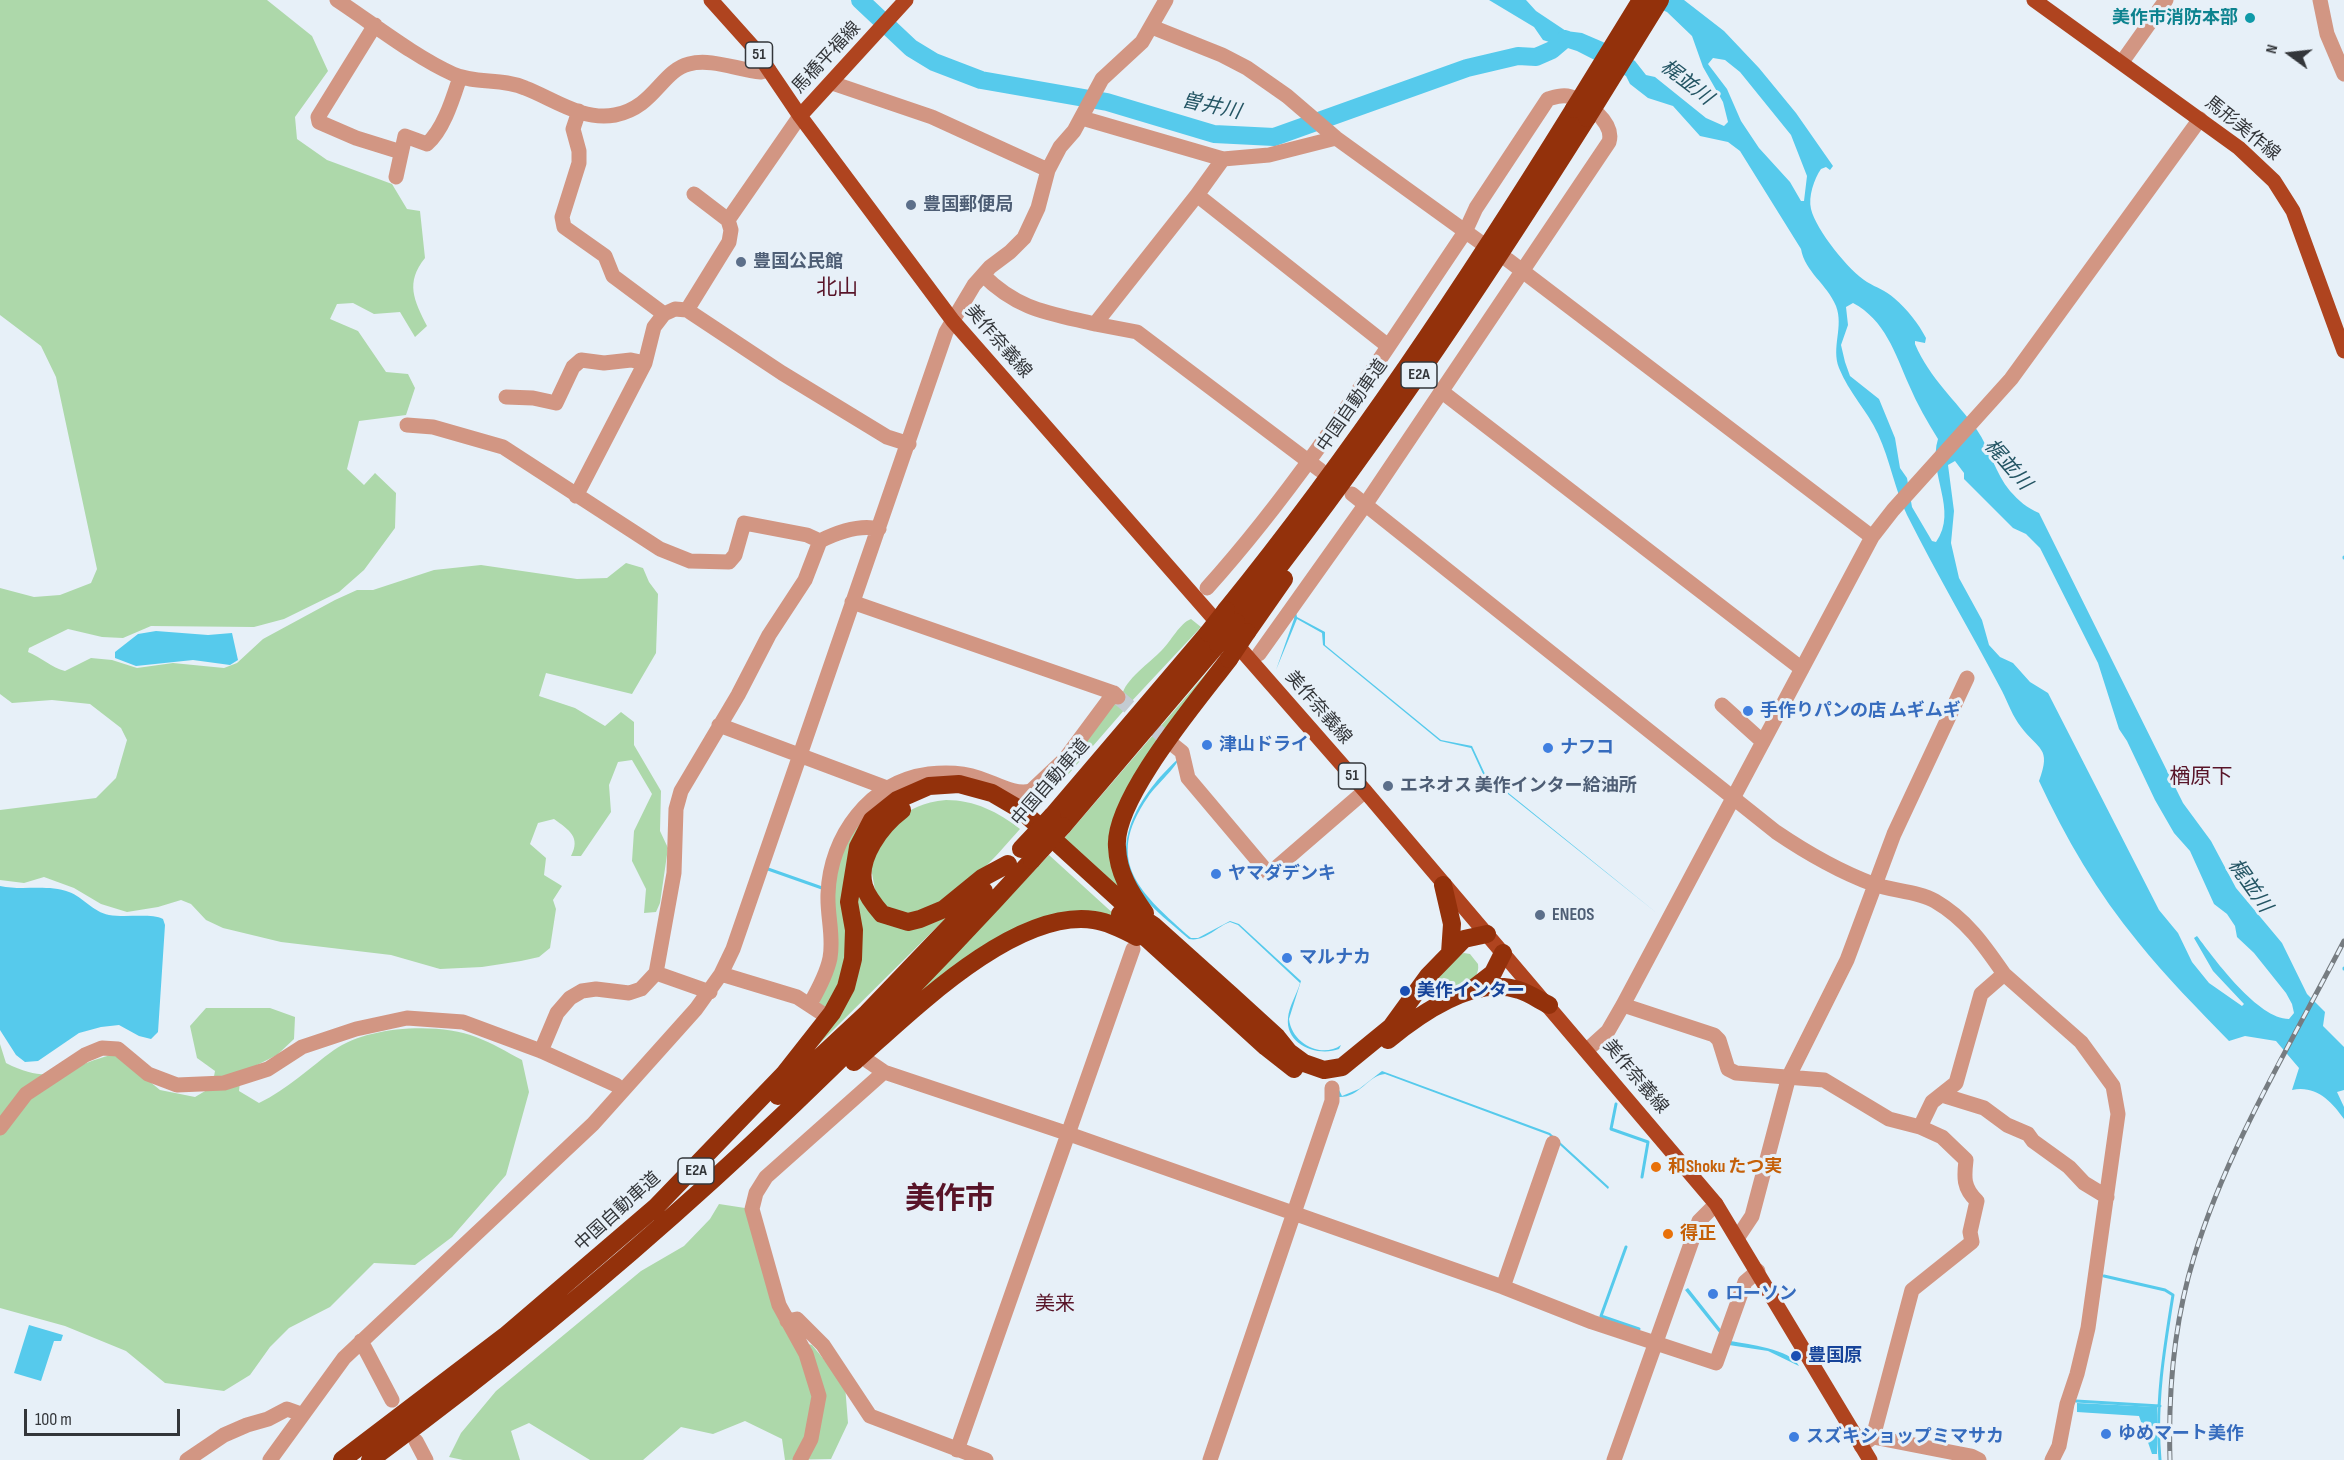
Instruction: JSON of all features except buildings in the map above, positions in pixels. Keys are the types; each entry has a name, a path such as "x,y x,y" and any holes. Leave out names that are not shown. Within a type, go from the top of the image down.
{"highway":[{"name":"中国自動車道","path":"370,1460 511,1352 643,1241 746,1149 860,1041 974,924 1027,854 1213,638 1236,621 1380,431 1448,335 1581,113 1641,0"},
{"name":"中国自動車道","path":"1236,621 1313,498 1660,0"},
{"path":"1153,925 1123,878 1116,845 1121,819 1129,799 1229,659 1236,621"},
{"path":"651,1212 784,1074 832,1013 846,987 853,959 854,930 849,902 858,847 872,820 897,800 929,786 959,784 992,793 1021,810 1133,912 1153,925 1277,1037 1288,1052 1304,1063 1324,1070 1342,1067 1391,1027 1428,976 1464,939 1487,934"},
{"path":"1008,864 982,878 945,909 908,922 882,914 864,886 863,871 869,851 889,820 907,807 921,801 951,796 968,797 1015,819 1283,1062 1303,1074 1323,1078 1343,1075 1397,1033 1471,990 1493,972 1503,953"},
{"name":"中国自動車道","path":"342,1460 505,1336 651,1212 867,1013 1008,864 1027,854"},
{"path":"1443,885 1452,924 1450,953"},
{"path":"746,1149 770,1139 906,1016 956,975 990,951 1024,934 1053,923 1094,920 1113,926 1161,952"},
{"path":"1471,990 1502,987 1519,990 1549,1005"}],"main road":[{"name":"美作奈義線","path":"711,0 754,48 800,116 953,321 1365,791 1716,1204 1867,1442 1870,1460"},
{"name":"馬橋平福線","path":"800,116 906,0"},
{"name":"馬形美作線","path":"2034,0 2200,119 2256,162 2274,181 2294,211 2338,319 2344,351"}],"street":[{"path":"337,0 460,77 511,83 526,88 553,103 595,115 614,115 636,108 651,97 671,74 690,63 705,62 755,71 769,70"},
{"path":"270,1460 301,1414 344,1358 554,1162 622,1091 710,992 722,974 733,949 942,343 953,321 983,275 1010,252 1032,226 1048,171 1060,147 1083,116 1109,70 1142,42 1166,0"},
{"path":"2122,62 2166,0"},
{"path":"2320,0 2327,34 2344,75"},
{"path":"375,25 318,117 319,122 356,138 402,152"},
{"path":"1152,27 1222,55 1246,68 1287,96 1334,137 1480,242"},
{"path":"396,177 405,136 427,144 432,139 460,77"},
{"path":"832,83 932,117 1048,171"},
{"path":"1207,588 1314,466 1388,346 1465,232 1476,208 1548,99 1570,96 1583,104 1609,127 1611,135 1609,142 1365,504 1258,654"},
{"path":"579,111 573,135 579,151 579,163 562,217 564,226 604,256 613,276 664,314"},
{"path":"728,220 800,116"},
{"path":"1083,116 1223,159 1269,154 1334,137"},
{"path":"1587,1050 1608,1031 1623,1005 1872,537 1893,510 2018,369 2200,119"},
{"path":"1095,324 1223,159"},
{"path":"687,310 729,242 731,230 728,220 694,194"},
{"path":"1197,195 1388,346"},
{"path":"1508,260 1872,537"},
{"path":"983,275 998,290 1027,307 1137,332 1314,466"},
{"path":"576,496 645,363 652,333 664,314 675,309 687,310 754,355 878,431 909,444"},
{"path":"506,397 556,403 573,367 581,360 604,363 631,360 645,363"},
{"path":"1441,391 1802,669"},
{"path":"407,425 433,427 503,447 576,496 623,523 650,543 690,561 729,562 735,555 744,523 807,535 820,541 848,530 870,527 879,529"},
{"path":"1352,494 1776,832 1811,856 1875,885 1933,900 1978,935 2004,974 2081,1042 2113,1086 2118,1114 2088,1328 2067,1404 2059,1446 2052,1460"},
{"path":"541,1051 557,1012 570,998 596,989 629,993 641,989 656,973 674,873 676,809 688,776 747,679 769,635 805,579 820,541"},
{"path":"810,1004 830,960 832,936 828,897 838,845 857,816 887,788 913,778 951,774 976,777 1018,792 1032,791 1065,759 1116,695 852,602"},
{"path":"1738,1237 1752,1216 1789,1076 1847,960 1894,834 1967,678"},
{"path":"1722,705 1763,742"},
{"path":"719,725 887,788"},
{"path":"1172,744 1182,752 1188,778 1269,874 1365,791"},
{"path":"957,1450 1133,949"},
{"path":"656,973 710,992"},
{"path":"722,974 797,997 823,1014"},
{"path":"1920,1127 1932,1102 1958,1078 1981,994 2004,974"},
{"path":"1623,1005 1714,1035 1719,1040 1728,1069 1736,1073 1824,1080 1889,1119 1920,1127 1942,1137 1966,1160 1963,1180 1970,1194 1977,1201 1970,1232 1972,1242 1912,1290 1867,1442 1971,1456 1979,1460"},
{"path":"0,1128 26,1094 85,1055 110,1046 118,1048 148,1074 177,1085 190,1086 244,1079 268,1069 302,1047 356,1029 407,1018 464,1022 541,1051 616,1085 622,1091"},
{"path":"868,1061 884,1072 1069,1134 1503,1287 1592,1322 1716,1363 1745,1282 1758,1270"},
{"path":"800,1460 811,1439 819,1396 806,1354 779,1305 752,1209 756,1193 766,1177 884,1072"},
{"path":"1210,1460 1332,1101 1332,1088"},
{"path":"1942,1095 1984,1108 2007,1125 2028,1134 2033,1142 2069,1167 2084,1183 2107,1197"},
{"path":"1503,1287 1553,1143"},
{"path":"1614,1460 1699,1221 1716,1204"},
{"path":"787,1321 797,1318 823,1345 870,1416 986,1460"},
{"path":"361,1341 392,1400"},
{"path":"187,1460 236,1429 268,1419 287,1409 301,1414"},
{"path":"416,1441 426,1460"}],"green space":[{"path":"0,0 267,0 312,36 328,71 295,117 297,139 327,160 392,184 407,209 420,211 425,258 413,284 415,300 427,326 415,337 400,312 374,314 353,303 337,304 330,319 358,331 386,372 408,374 415,388 406,415 359,421 347,469 364,485 375,473 396,493 395,528 364,570 339,592 284,619 254,627 151,626 123,638 102,637 68,629 29,648 28,652 65,671 91,658 112,660 137,668 173,663 224,668 237,663 263,639 335,600 357,590 373,590 434,570 481,565 577,579 607,578 626,563 643,568 658,594 656,653 632,694 546,673 539,696 575,708 605,726 621,712 634,722 634,745 661,791 660,831 668,848 660,903 656,912 644,913 646,889 632,861 634,831 652,794 632,760 618,762 609,785 611,812 581,856 571,856 575,844 572,834 554,819 538,823 530,844 546,858 544,875 562,886 553,900 556,909 550,948 539,957 521,961 482,967 440,969 391,955 281,942 223,928 206,920 191,904 181,900 158,907 127,912 101,904 74,888 44,877 24,883 0,880 0,810 96,798 116,778 127,740 121,728 90,704 52,700 12,703 0,694 0,588 34,597 60,595 91,583 97,569 56,377 41,346 0,315"},
{"path":"1191,619 1201,627 1129,704 1122,696 1128,684 1162,650 1183,624"},
{"path":"1215,663 1117,816 1128,897 1062,841"},
{"path":"1117,701 1126,708 1032,816 1009,798 984,786 957,781 928,783 914,787 894,797 877,811 859,834 850,858 847,884 849,937 847,963 841,989 826,1012 821,1007 819,999 834,946 831,894 833,872 840,847 849,829 862,813 878,799 896,788 935,777 955,776 1020,795 1031,795 1071,754 1111,702"},
{"path":"946,800 967,802 986,808 1020,829 981,871 947,900 930,910 912,915 896,914 877,901 870,862 899,819 918,807"},
{"path":"1049,855 1127,926 1046,920 867,1045"},
{"path":"855,882 885,921 952,912 817,1046 840,1008"},
{"path":"1470,954 1478,964 1476,976 1466,985 1442,997 1433,983 1458,955"},
{"path":"206,1008 270,1008 295,1017 294,1039 277,1055 241,1073 239,1091 259,1103 348,1042 384,1031 424,1028 461,1032 494,1045 522,1060 529,1092 506,1175 452,1237 415,1265 374,1263 330,1307 289,1328 270,1347 250,1375 224,1391 165,1383 126,1351 65,1326 0,1308 0,1044 6,1063 38,1074 62,1072 116,1054 160,1090 195,1097 212,1087 215,1071 197,1058 190,1026"},
{"path":"719,1204 745,1208 790,1339 812,1345 845,1385 848,1423 831,1459 785,1460 782,1439 745,1421 713,1434 681,1427 643,1460 590,1460 529,1423 511,1431 520,1460 463,1460 449,1457 461,1433 496,1391 641,1271 684,1246 710,1219"}],"water":[{"path":"1489,0 1526,0 1536,11 1566,31 1582,33 1603,42 1635,61 1646,75 1655,77 1706,118 1724,126 1728,122 1723,102 1703,67 1692,36 1667,12 1638,0 1684,0 1724,31 1759,68 1796,113 1833,166 1830,170 1826,167 1821,169 1811,194 1811,209 1819,228 1851,269 1867,282 1894,298 1920,327 1926,338 1925,343 1915,341 1915,344 1928,368 1977,430 2000,477 2010,491 2023,504 2039,513 2183,803 2211,841 2236,888 2282,943 2307,994 2325,1012 2323,1026 2344,1047 2344,1090 2337,1092 2344,1107 2344,1119 2334,1106 2316,1092 2292,1090 2299,1068 2276,1041 2245,1036 2229,1041 2182,993 2123,924 2083,864 2039,781 2043,770 2044,755 2016,719 1930,560 1907,515 1878,434 1839,368 1836,352 1839,322 1836,306 1807,265 1801,249 1740,151 1728,142 1700,136 1673,106 1648,98 1630,84 1626,76 1577,51 1543,40 1534,27","holes":["1713,58 1725,60 1740,72 1791,135 1807,176 1804,201 1801,201 1790,182 1759,148 1741,121 1727,89 1708,64","1853,303 1864,310 1888,338 1912,392 1938,439 1936,465 1944,505 1944,517 1942,530 1936,542 1932,541 1912,507 1907,478 1900,468 1895,438 1879,399 1850,376 1841,345 1848,325 1846,307","1955,461 1964,473 1964,479 2013,528 2026,534 2040,548 2098,663 2119,729 2155,800 2174,833 2190,851 2214,904 2227,914 2235,926 2237,937 2254,953 2286,993 2294,1013 2289,1019 2277,1016 2251,999 2238,987 2197,936 2194,938 2213,971 2244,1004 2242,1006 2209,983 2192,962 2178,933 2159,910 2048,693 2030,682 2013,663 2000,657 1989,645 1982,620 1959,578 1951,543 1954,511 1948,465"]},
{"path":"1295,607 1297,617 1325,632 1325,645 1441,740 1472,746 1485,774 1658,914 1483,774 1471,748 1440,741 1323,645 1322,633 1297,619 1276,670 1294,619"},
{"path":"156,631 208,635 232,633 238,660 230,665 193,660 136,666 115,658 115,652 138,634"},
{"path":"1179,758 1148,797 1135,820 1128,841 1128,859 1134,876 1157,907 1191,938 1198,938 1230,921 1239,924 1301,981 1289,1019 1296,1036 1309,1047 1317,1050 1333,1049 1341,1045 1339,1049 1331,1051 1313,1050 1297,1042 1288,1027 1288,1018 1300,983 1238,925 1230,922 1205,936 1195,939 1189,939 1152,906 1134,883 1128,866 1126,848 1129,831 1143,799 1166,770"},
{"path":"0,886 61,890 74,894 93,908 109,915 152,916 163,919 165,925 158,1032 151,1039 139,1036 119,1025 101,1027 79,1033 38,1061 25,1062 16,1055 0,1030"},
{"path":"1382,1071 1550,1133 1609,1187 1608,1189 1549,1135 1385,1074 1373,1078"},
{"path":"1372,1079 1357,1091 1345,1097 1337,1097 1339,1090 1342,1096 1359,1089"},
{"path":"1688,1288 1730,1341 1778,1351 1794,1360 1799,1366 1768,1351 1729,1345 1685,1290"},
{"path":"29,1325 63,1335 61,1341 54,1341 41,1381 14,1373"},
{"path":"2077,1403 2157,1407 2157,1454 2152,1454 2139,1416 2077,1412"}],"waterway":[{"name":"曽井川","path":"860,0 911,48 934,62 981,80 1107,102 1214,134 1274,137 1467,68 1518,56 1536,57 1552,50 1565,39"},
{"path":"768,869 822,888"},
{"path":"1616,1104 1611,1129 1648,1142 1642,1177"},
{"path":"1626,1247 1601,1316 1639,1329"},
{"path":"2104,1276 2165,1290 2173,1295 2160,1398 2160,1460"},
{"path":"2076,1401 2160,1406"}],"tunnel":[{"path":"1118,697 1172,744"}],"railway":[{"path":"2170,1460 2171,1383 2174,1357 2177,1332 2194,1257 2224,1175 2242,1135 2344,941"}],"place":[{"name":"美作市消防本部","path":"2250,18"},
{"name":"豊国郵便局","path":"911,205"},
{"name":"豊国公民館","path":"741,262"},
{"name":"手作りパンの店 ムギムギ","path":"1748,711"},
{"name":"津山ドライ","path":"1207,745"},
{"name":"ナフコ","path":"1548,748"},
{"name":"エネオス 美作インター給油所","path":"1388,786"},
{"name":"ヤマダデンキ","path":"1216,874"},
{"name":"ENEOS","path":"1540,915"},
{"name":"マルナカ","path":"1287,958"},
{"name":"美作インター","path":"1405,991"},
{"name":"和Shoku たつ実","path":"1656,1167"},
{"name":"得正","path":"1668,1234"},
{"name":"ローソン","path":"1713,1294"},
{"name":"豊国原","path":"1796,1356"},
{"name":"ゆめマート美作","path":"2106,1434"},
{"name":"スズキショップミマサカ","path":"1794,1437"}],"district":[{"name":"北山","path":"837,289"},
{"name":"楢原下","path":"2201,778"},
{"name":"美作市","path":"950,1200"},
{"name":"美来","path":"1055,1305"}],"water label":[{"name":"梶並川","path":"1686,83"},
{"name":"梶並川","path":"2007,465"},
{"name":"梶並川","path":"2249,886"}]}
